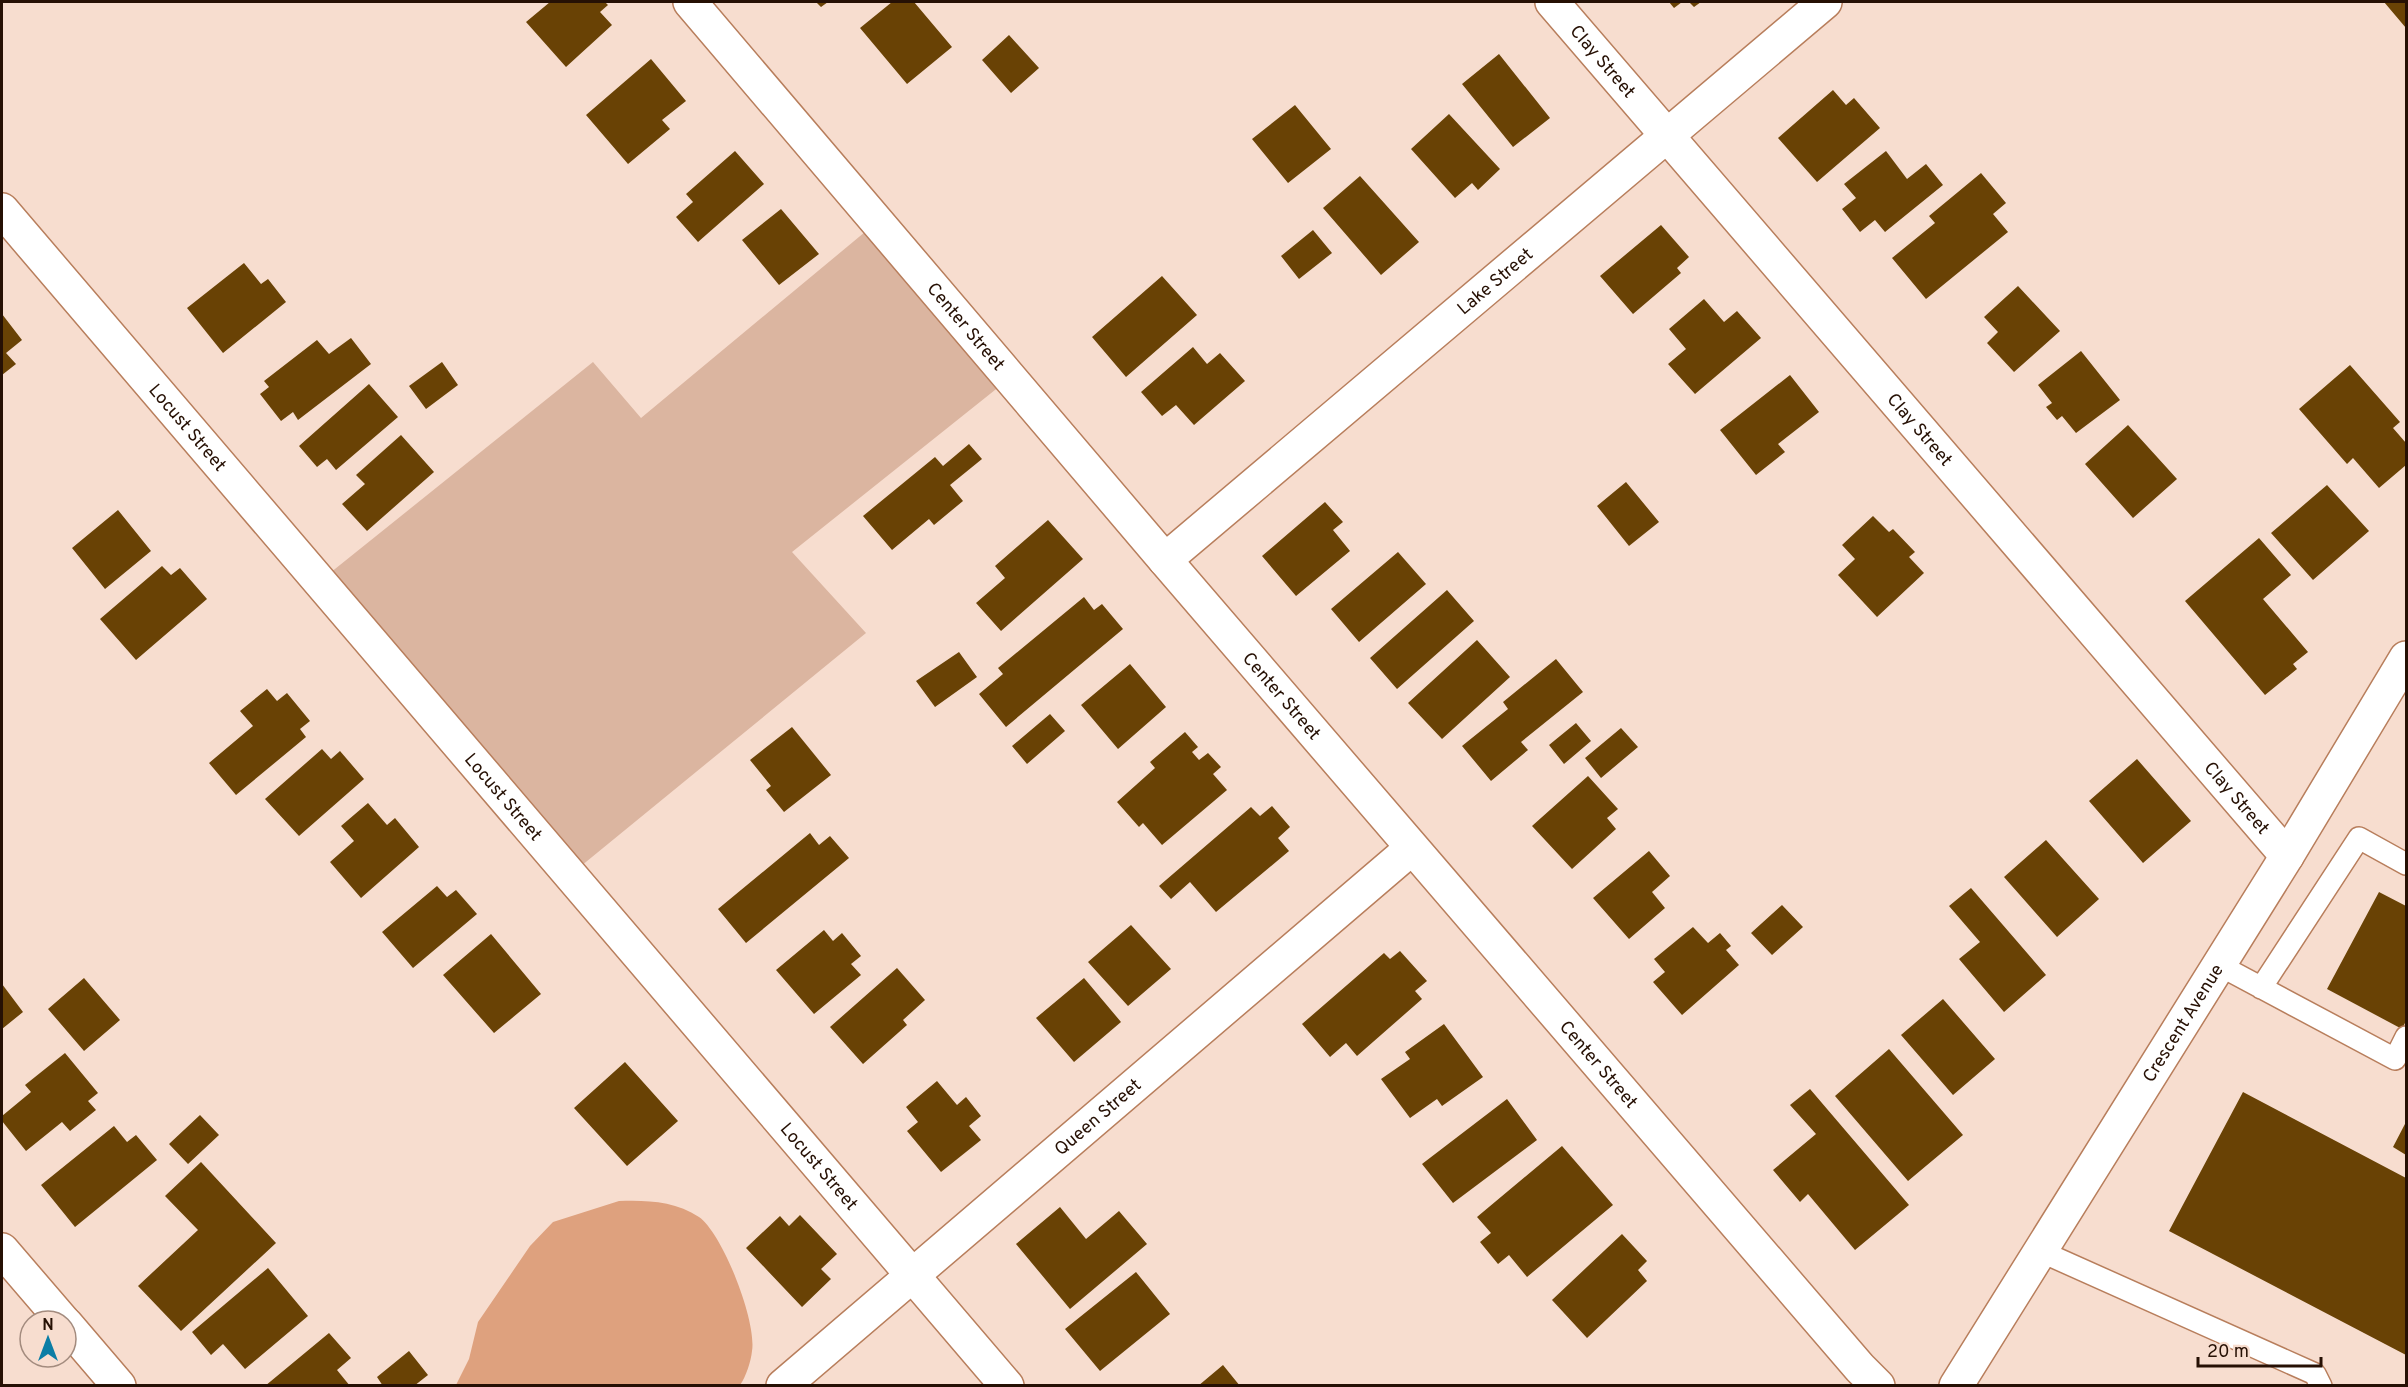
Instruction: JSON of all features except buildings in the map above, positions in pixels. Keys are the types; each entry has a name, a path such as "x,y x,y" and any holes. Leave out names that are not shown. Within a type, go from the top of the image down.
{"street":[{"name":"Center Street","path":"690,2 1412,848 1852,1359 1878,1386"},
{"name":"Clay Street","path":"1552,2 2287,856"},
{"name":"Lake Street","path":"1165,560 1825,2"},
{"name":"Locust Street","path":"2,210 1007,1386"},
{"name":"Crescent Avenue","path":"1956,1386 2287,856 2406,658"},
{"name":"Queen Street","path":"783,1386 1412,848"},
{"path":"2,1250 53,1309"},
{"path":"78,1338 119,1386"}],"lane":[{"path":"2261,988 2359,838 2406,864"},
{"path":"2219,965 2395,1059 2406,1037"},
{"path":"2040,1251 2315,1374 2321,1386"}],"shaded area":[{"path":"877,222 1010,378 792,552 866,633 570,875 320,581 593,362 641,418"},
{"path":"619,1201 650,1201 690,1212 708,1226 718,1241 728,1259 744,1300 752,1338 751,1359 740,1385 456,1385 469,1359 478,1322 530,1246 553,1222"}]}
